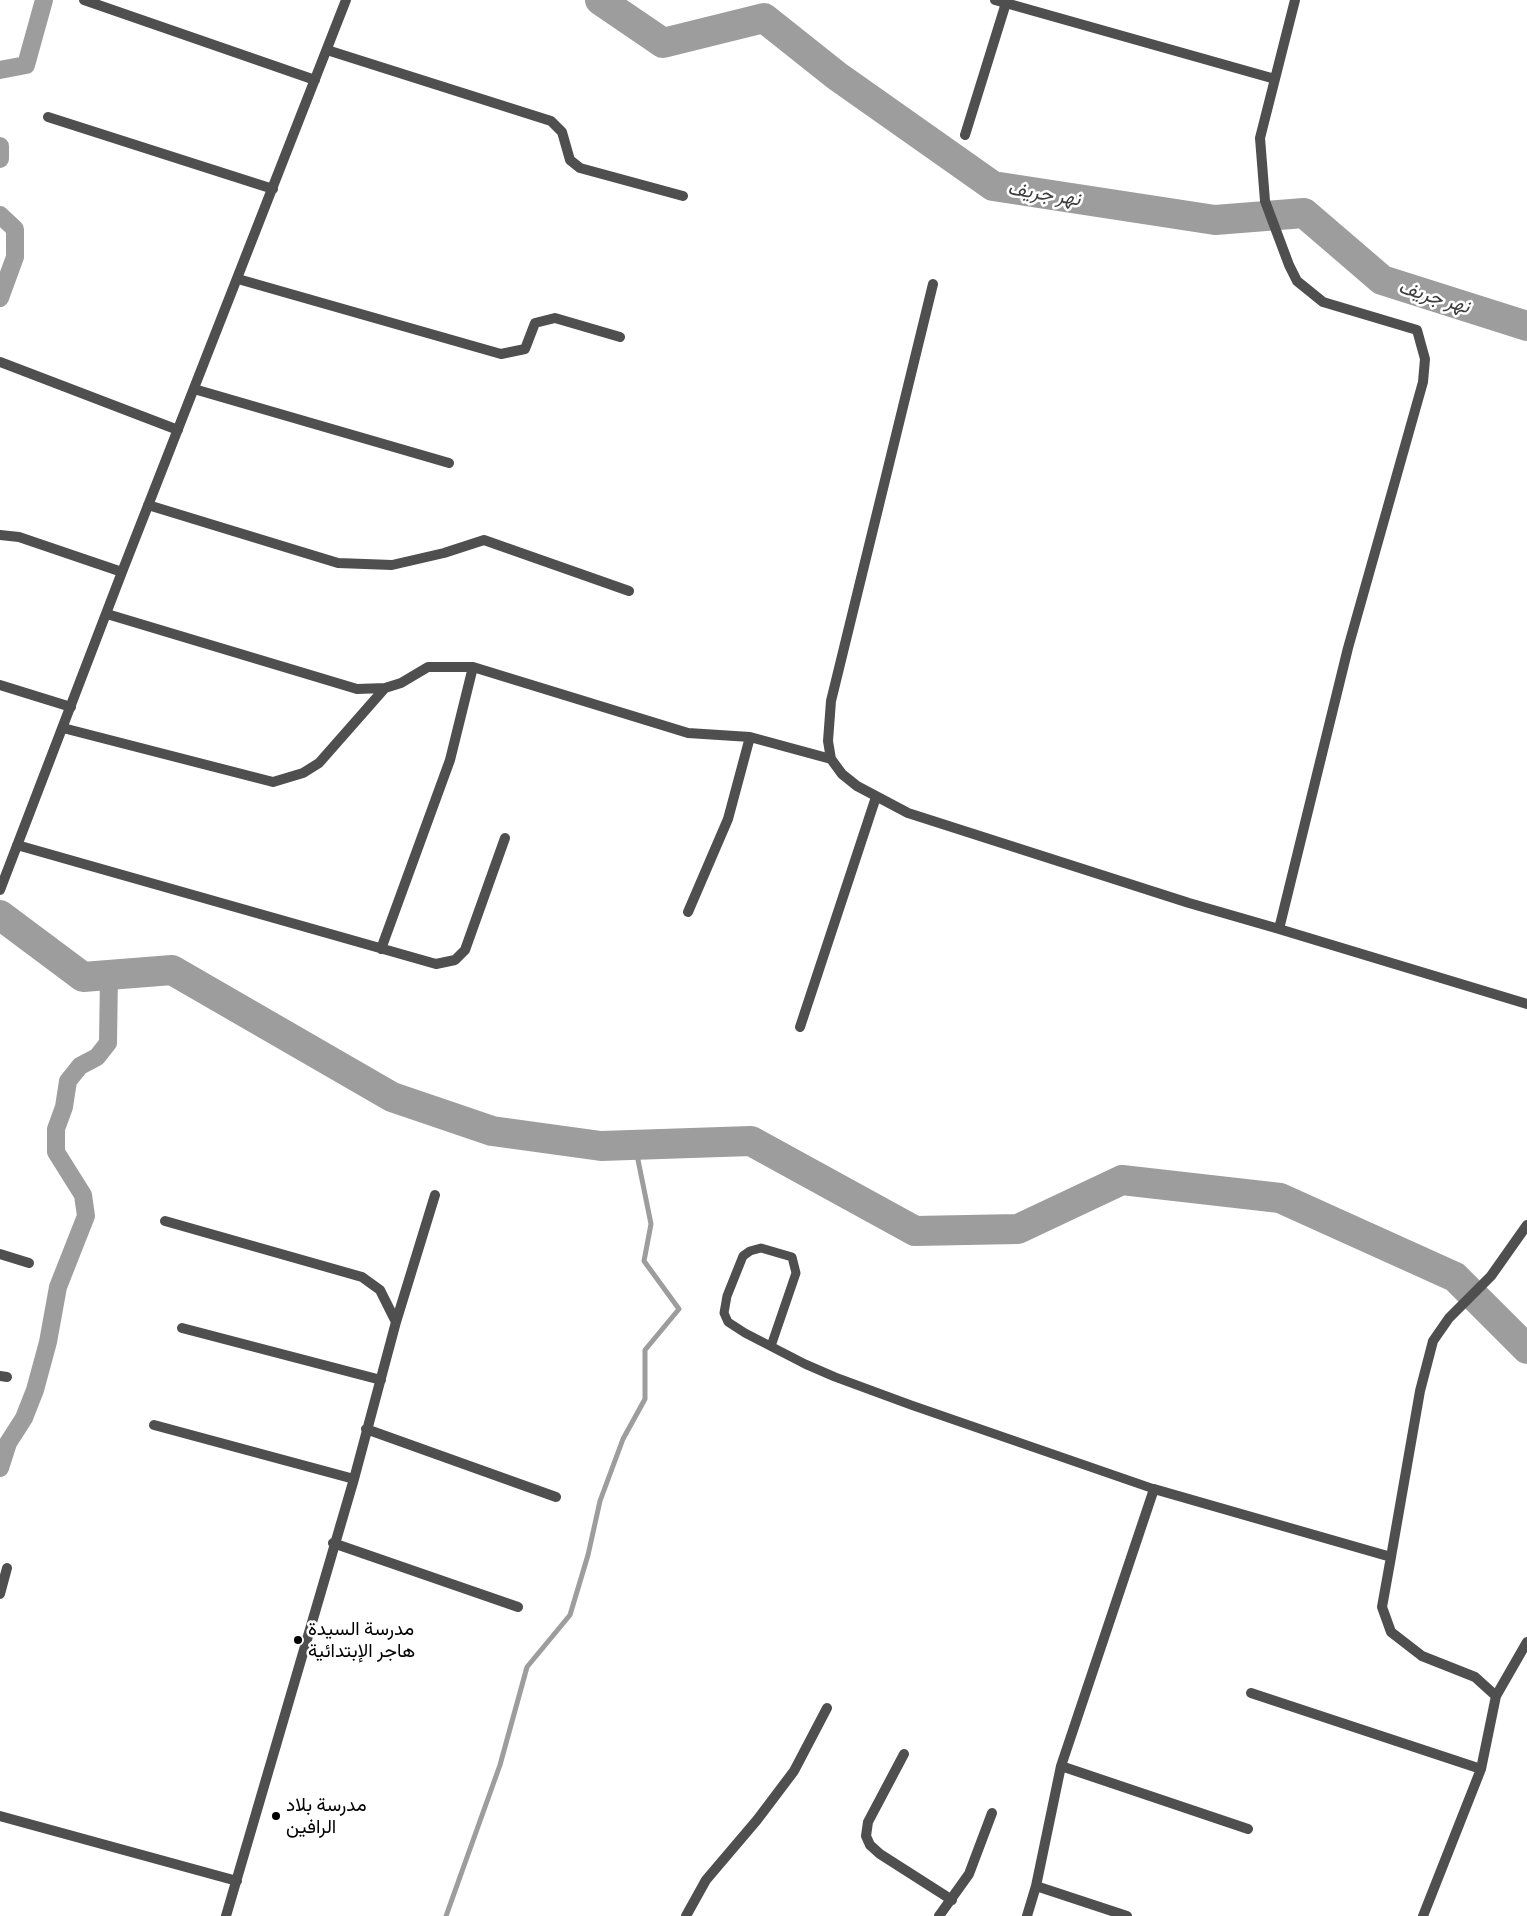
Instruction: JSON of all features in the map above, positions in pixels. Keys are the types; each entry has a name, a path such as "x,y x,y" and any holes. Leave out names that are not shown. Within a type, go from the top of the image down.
{"street":[{"path":"84,0 315,80"},
{"path":"0,890 148,505 346,0"},
{"path":"995,0 1275,78"},
{"path":"1279,929 1348,648 1423,382 1425,358 1417,330 1324,302 1297,281 1288,265 1265,201 1260,138 1295,0"},
{"path":"966,135 1006,3"},
{"path":"327,50 551,121 562,132 570,160 580,168 683,196"},
{"path":"48,116 273,190"},
{"path":"238,279 501,354 525,349 536,323 555,318 620,337"},
{"path":"933,284 831,701 828,740 832,759 842,774 876,797 908,813 1189,903 1527,1004"},
{"path":"0,362 178,430"},
{"path":"194,389 449,463"},
{"path":"148,505 338,563 392,565 444,553 484,540 629,591"},
{"path":"0,535 19,537 122,572"},
{"path":"107,614 357,689 385,688 401,683 428,667 473,666 688,733 750,737 832,759"},
{"path":"381,949 450,760 473,666"},
{"path":"0,686 71,707"},
{"path":"62,728 273,782 303,773 319,763 385,688"},
{"path":"688,912 728,819 750,737"},
{"path":"800,1027 876,797"},
{"path":"17,845 436,964 455,960 465,950 505,838"},
{"path":"226,1916 333,1543 354,1479 366,1428 396,1322 435,1195"},
{"path":"165,1221 362,1277 380,1290 396,1322"},
{"path":"1496,1696 1475,1677 1422,1656 1391,1632 1382,1607 1420,1391 1433,1341 1459,1307 1491,1276 1527,1225"},
{"path":"0,1254 29,1263"},
{"path":"182,1328 381,1380"},
{"path":"154,1425 354,1479"},
{"path":"366,1428 556,1497"},
{"path":"1027,1916 1036,1886 1062,1766 1154,1489 1391,1557"},
{"path":"333,1543 518,1607"},
{"path":"0,1594 7,1568"},
{"path":"1423,1916 1481,1769 1496,1696 1527,1642"},
{"path":"1251,1693 1481,1769"},
{"path":"686,1916 706,1880 757,1820 794,1771 827,1708"},
{"path":"904,1754 868,1822 866,1836 870,1845 880,1854 952,1900"},
{"path":"1062,1766 1248,1829"},
{"path":"939,1916 969,1874 992,1813"},
{"path":"0,1816 237,1881"},
{"path":"1036,1886 1127,1916"}],"lane":[{"path":"771,1346 796,1273 792,1257 761,1248 750,1251 743,1256 727,1296 724,1313 728,1322 771,1346 835,1377 1154,1489"}],"waterway":[{"path":"0,70 26,65 44,0"},
{"name":"نهر جريف","path":"600,0 663,43 764,18 837,76 993,186 1215,220 1304,213 1382,280 1527,326"},
{"path":"0,146 0,159"},
{"path":"0,215 15,229 15,257 0,298"},
{"path":"0,915 83,977 172,970 392,1097 492,1131 601,1146 751,1141 915,1231 1018,1229 1122,1180 1280,1198 1455,1277 1527,1349"},
{"path":"0,1468 8,1443 24,1418 35,1390 48,1342 58,1287 86,1216 83,1195 56,1152 56,1129 64,1107 68,1081 80,1066 97,1057 108,1043 109,975"},
{"path":"446,1916 500,1765 527,1667 570,1615 588,1555 600,1501 623,1439 645,1399 645,1350 679,1309 644,1261 651,1224 635,1145"}],"place":[{"name":"مدرسة السيدة هاجر الإبتدائية","path":"298,1640"},
{"name":"مدرسة بلاد الرافين","path":"276,1816"}]}
